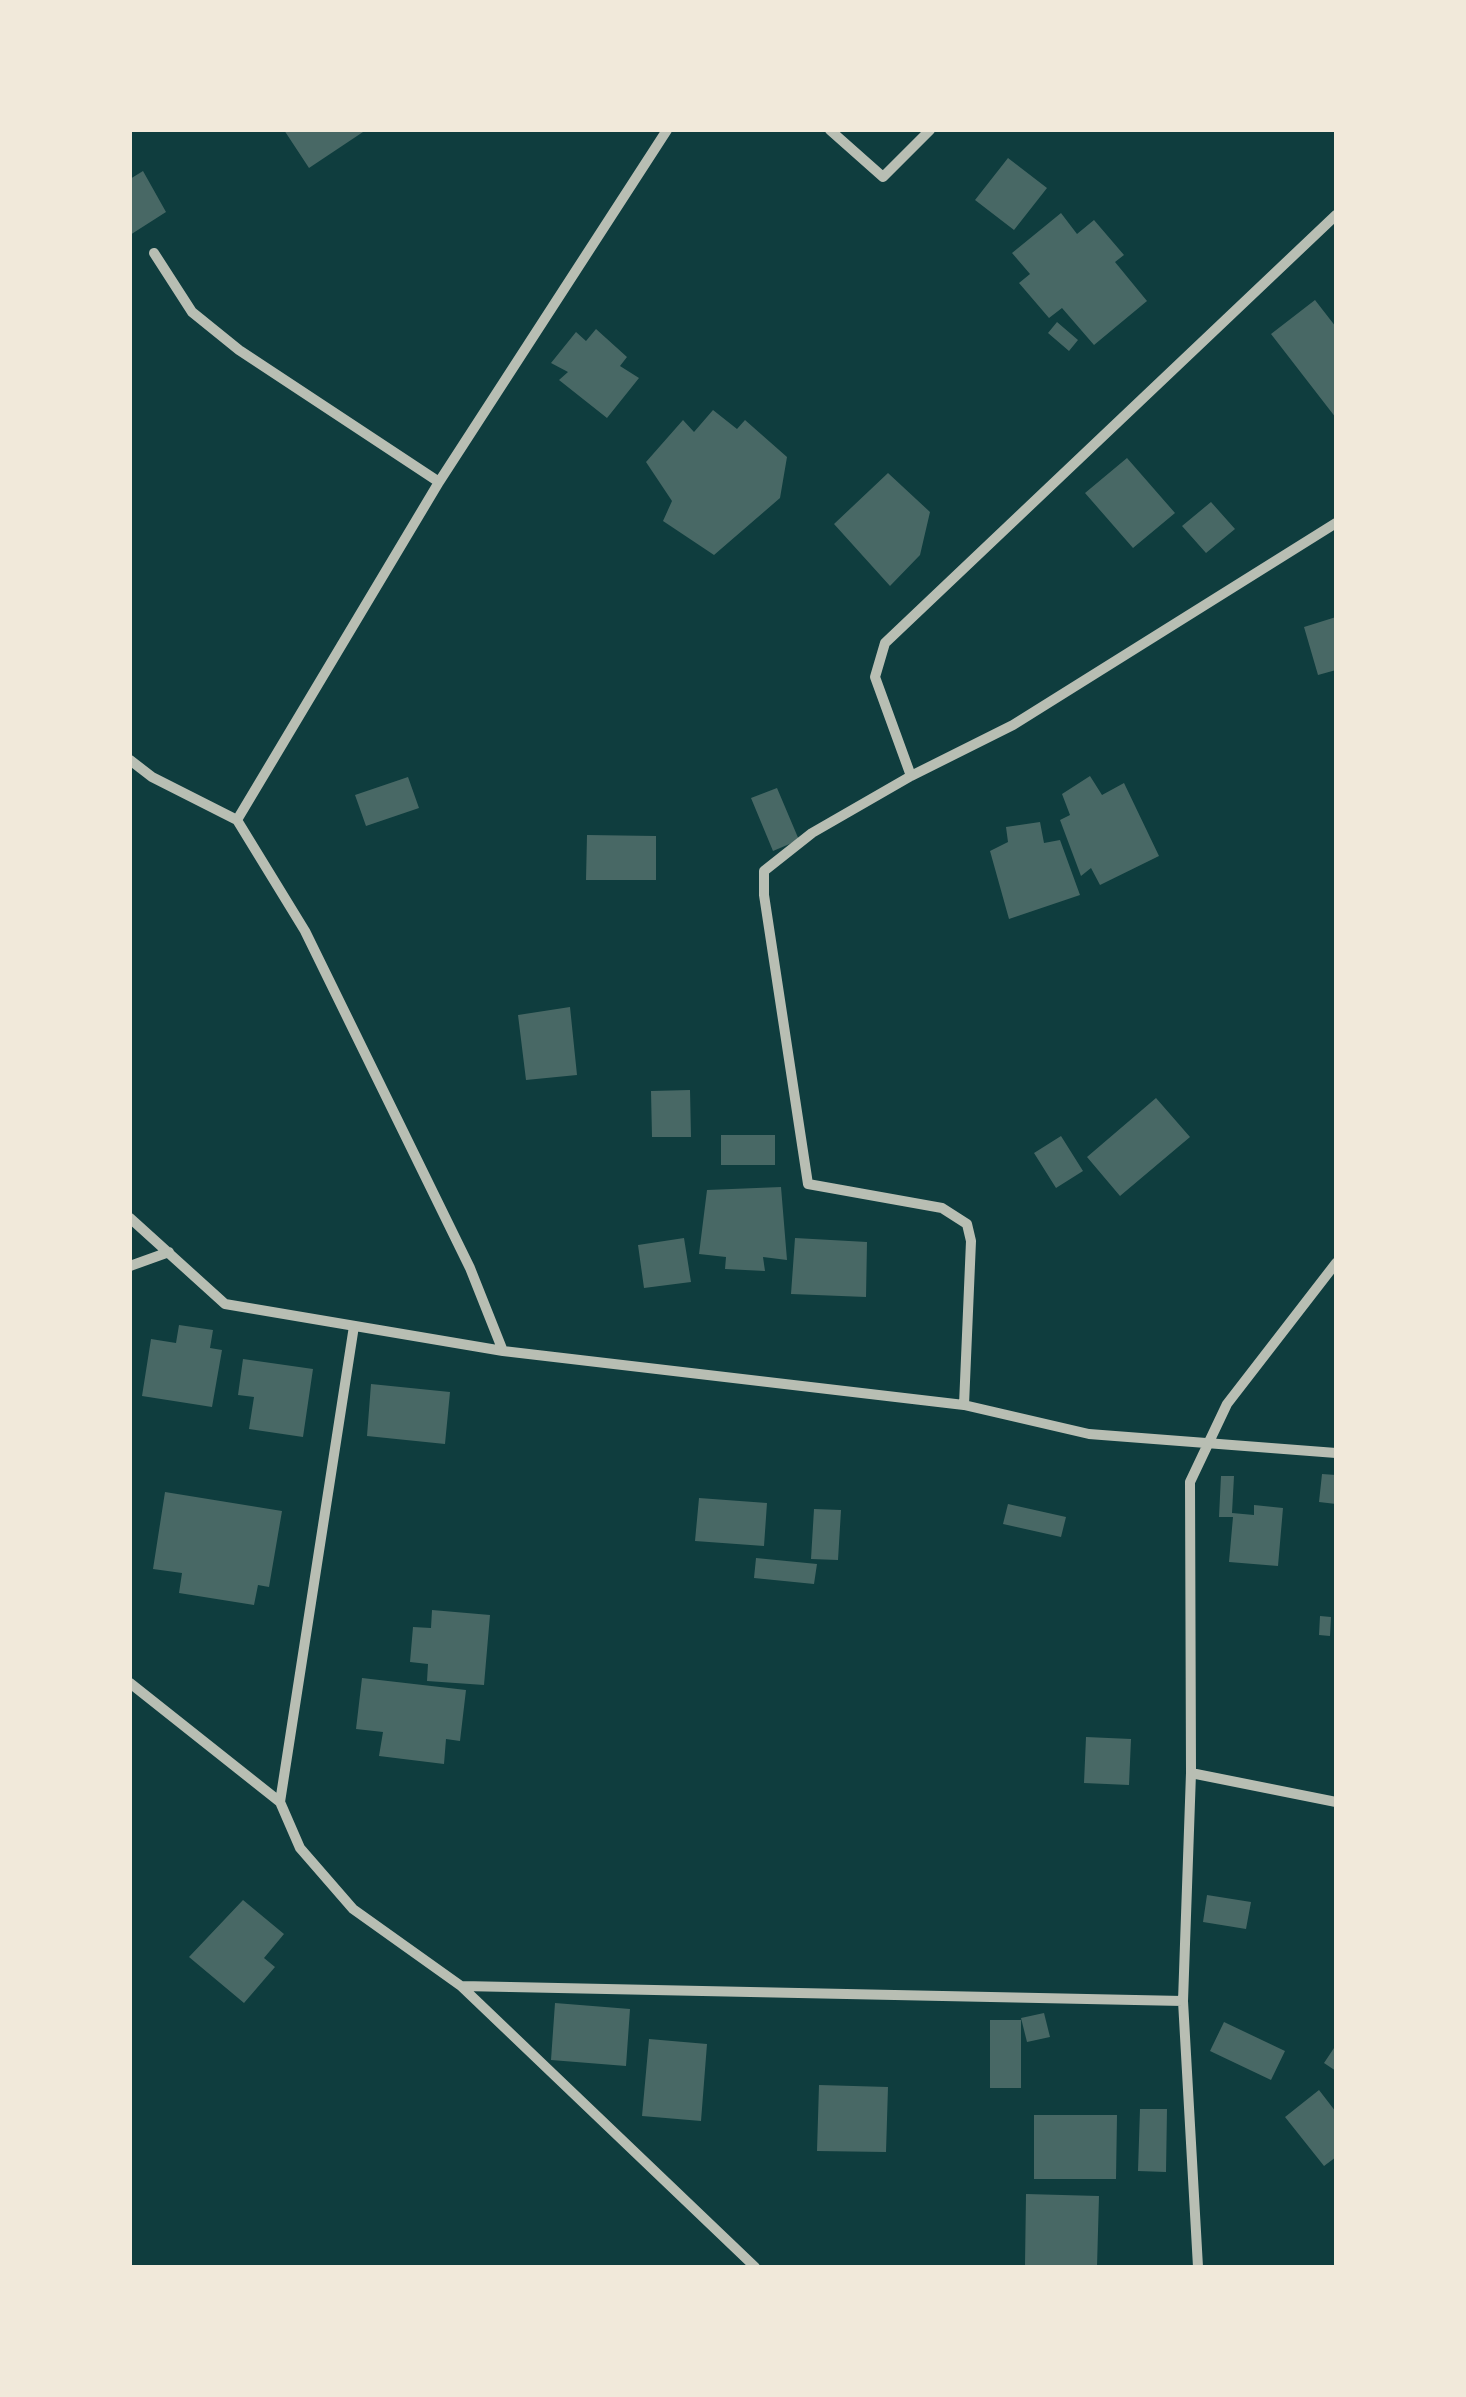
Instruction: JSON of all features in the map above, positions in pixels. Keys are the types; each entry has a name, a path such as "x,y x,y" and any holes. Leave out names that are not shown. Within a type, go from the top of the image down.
{"street":[{"path":"237,820 439,482 668,130"},
{"path":"830,130 884,177 930,130"},
{"path":"911,776 875,677 885,643 1336,215"},
{"path":"154,253 192,312 239,350 439,482"},
{"path":"964,1405 971,1241 968,1224 942,1208 808,1184 764,895 764,871 812,833 911,776 1013,725 1336,523"},
{"path":"130,760 152,777 237,820 305,931 470,1268 504,1351"},
{"path":"130,1218 226,1304 504,1351 964,1405 1089,1434 1205,1446 1336,1453"},
{"path":"130,1266 169,1252"},
{"path":"1198,2267 1182,2001 1191,1772 1190,1482 1227,1404 1336,1262"},
{"path":"280,1802 354,1326"},
{"path":"130,1683 280,1802 300,1848 353,1909 461,1986 755,2267"},
{"path":"1191,1772 1336,1802"},
{"path":"461,1986 1182,2001"}],"building":[{"path":"284,130 366,130 309,168"},
{"path":"1008,158 1047,188 1014,230 975,200"},
{"path":"143,171 166,212 130,235 130,179"},
{"path":"1061,213 1077,234 1094,220 1124,255 1115,262 1147,301 1094,345 1062,308 1049,318 1019,283 1030,274 1012,253"},
{"path":"1315,300 1336,327 1336,418 1271,334"},
{"path":"1057,322 1078,340 1069,351 1048,333"},
{"path":"596,329 627,357 620,366 639,378 607,418 559,380 568,372 551,363 576,332 586,341"},
{"path":"713,410 737,429 745,420 787,457 780,498 714,555 663,521 672,501 646,462 683,420 694,432"},
{"path":"1127,458 1175,513 1133,548 1085,493"},
{"path":"888,473 930,512 920,555 890,586 834,524"},
{"path":"1211,502 1235,529 1206,553 1182,526"},
{"path":"1336,617 1336,670 1318,675 1304,627"},
{"path":"1090,776 1102,795 1124,783 1159,856 1100,885 1091,868 1081,876 1060,820 1070,815 1062,794"},
{"path":"408,777 419,808 366,826 355,795"},
{"path":"777,788 799,840 773,851 751,798"},
{"path":"1040,822 1044,843 1060,840 1080,895 1009,919 990,851 1008,842 1006,827"},
{"path":"587,835 656,836 656,880 586,880"},
{"path":"570,1007 577,1075 526,1080 518,1015"},
{"path":"690,1090 691,1137 652,1137 651,1091"},
{"path":"1156,1098 1190,1137 1120,1196 1087,1157"},
{"path":"721,1135 775,1135 775,1165 721,1165"},
{"path":"1061,1136 1083,1171 1056,1188 1034,1153"},
{"path":"781,1187 787,1260 763,1257 765,1271 725,1269 726,1257 699,1254 707,1190"},
{"path":"684,1238 691,1282 644,1288 638,1245"},
{"path":"795,1238 867,1242 866,1297 791,1294"},
{"path":"179,1325 213,1330 210,1348 222,1350 212,1407 142,1396 151,1339 176,1343"},
{"path":"243,1359 313,1369 303,1437 249,1429 254,1397 238,1395"},
{"path":"371,1384 450,1392 445,1444 367,1436"},
{"path":"1322,1474 1336,1475 1336,1504 1319,1502"},
{"path":"1221,1476 1234,1476 1232,1513 1254,1515 1254,1505 1283,1508 1278,1566 1229,1562 1233,1517 1219,1517"},
{"path":"165,1492 282,1511 269,1587 258,1585 254,1605 179,1593 182,1573 153,1569"},
{"path":"699,1498 767,1503 764,1546 695,1541"},
{"path":"1008,1504 1066,1517 1061,1537 1003,1524"},
{"path":"814,1509 841,1510 838,1560 811,1559"},
{"path":"756,1558 817,1564 814,1584 754,1578"},
{"path":"432,1610 490,1615 484,1685 427,1681 428,1664 410,1662 413,1627 431,1628"},
{"path":"1320,1616 1331,1617 1330,1636 1319,1635"},
{"path":"362,1678 466,1690 460,1741 446,1739 444,1764 379,1756 383,1732 356,1729"},
{"path":"1086,1737 1131,1739 1129,1785 1084,1783"},
{"path":"1207,1895 1251,1902 1246,1929 1203,1922"},
{"path":"243,1900 284,1934 264,1958 275,1967 244,2003 189,1957"},
{"path":"555,2003 630,2009 626,2066 551,2060"},
{"path":"1044,2013 1050,2037 1027,2042 1021,2018"},
{"path":"990,2020 1021,2020 1021,2088 990,2088"},
{"path":"1224,2022 1285,2051 1271,2080 1210,2051"},
{"path":"649,2039 707,2044 701,2121 642,2116"},
{"path":"1336,2045 1336,2071 1324,2063"},
{"path":"819,2085 888,2087 886,2152 817,2151"},
{"path":"1319,2090 1336,2112 1336,2157 1324,2166 1285,2117"},
{"path":"1140,2109 1167,2109 1166,2172 1138,2171"},
{"path":"1034,2115 1117,2115 1116,2179 1034,2179"},
{"path":"1026,2194 1099,2196 1097,2267 1025,2265"}]}
